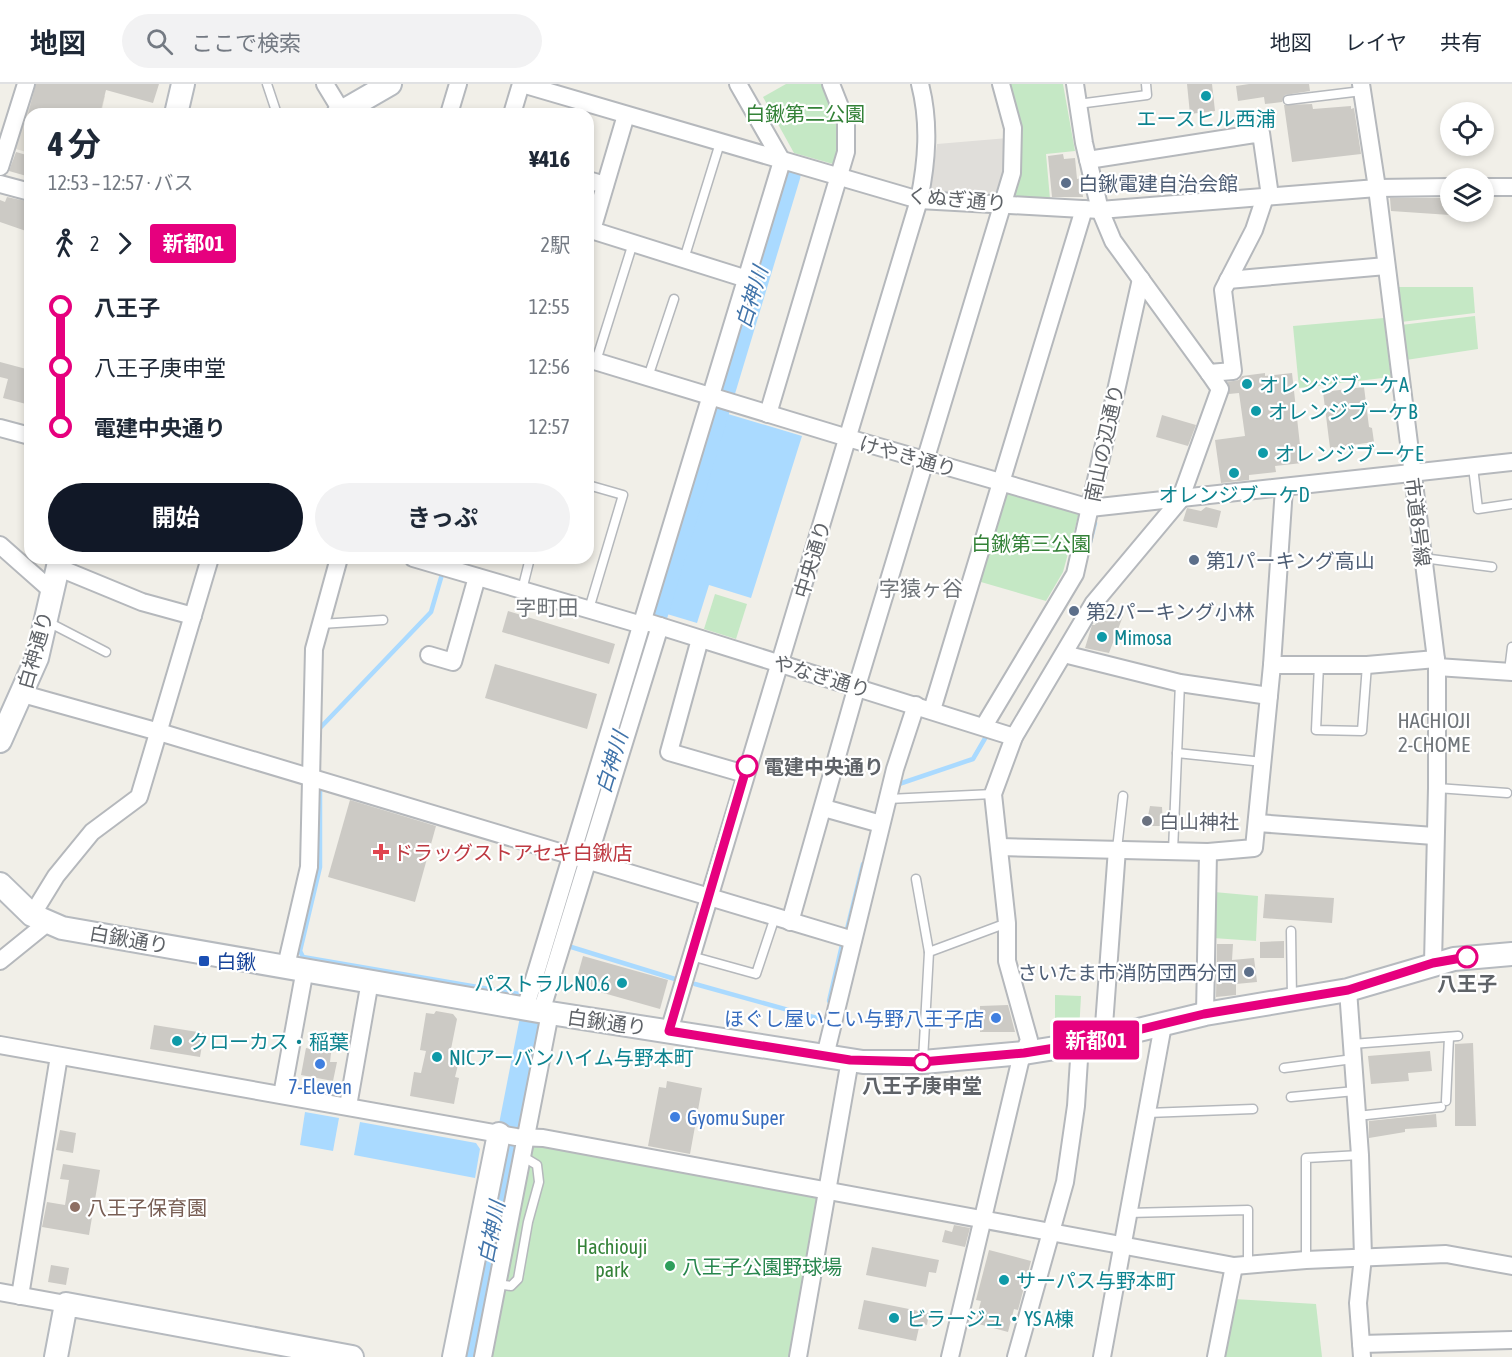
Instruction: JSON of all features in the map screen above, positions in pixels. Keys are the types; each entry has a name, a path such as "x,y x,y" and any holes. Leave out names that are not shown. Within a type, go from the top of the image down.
{"street":[{"path":"0,167 26,84"},
{"path":"177,108 183,84"},
{"path":"325,84 337,108"},
{"path":"349,108 390,84"},
{"path":"451,108 458,84"},
{"path":"514,108 522,84"},
{"name":"くぬぎ通り","path":"522,84 919,200 1092,210 1377,188 1440,187"},
{"path":"454,1357 511,1136 537,1011 717,399 747,279 782,161 738,84"},
{"path":"768,414 841,177 846,152 846,122 831,84"},
{"name":"中央通り","path":"669,1031 919,200 927,147 927,116 920,84"},
{"path":"782,920 824,808 857,686 1004,204 1012,173 1014,151 1013,128 1001,84"},
{"path":"825,1056 888,799 924,707 1092,210 1088,160 1075,84"},
{"name":"市道8号線","path":"1361,87 1377,188 1436,663 1437,788 1434,837 1433,963"},
{"path":"594,218 626,115"},
{"path":"1088,160 1261,133 1267,197 1254,230 1223,290 1233,371 1209,373"},
{"path":"594,182 605,185"},
{"path":"0,184 24,190"},
{"path":"1494,187 1512,187"},
{"path":"950,1357 1029,1040 1007,961 1007,923 993,794 1014,737 1093,604 1180,500 1220,389 1092,210"},
{"path":"594,231 747,279"},
{"path":"1228,280 1386,266"},
{"name":"南山の辺通り","path":"984,726 1075,574 1141,279"},
{"name":"けやき通り","path":"594,361 848,438 1090,508"},
{"path":"0,428 24,434"},
{"path":"1090,508 1512,462"},
{"path":"999,847 1208,852 1254,848 1272,665 1284,488"},
{"path":"0,545 52,591"},
{"name":"白神通り","path":"0,741 23,694 37,658 58,564"},
{"path":"60,564 142,602 193,616"},
{"path":"0,961 40,919 56,876 92,832 139,797 208,564"},
{"path":"282,1095 295,967 309,867 314,649 337,564"},
{"name":"やなぎ通り","path":"433,564 781,663 1014,737"},
{"path":"429,655 453,662 477,577"},
{"path":"700,639 669,752 745,774"},
{"path":"1064,654 1180,683 1269,696"},
{"path":"1272,665 1436,663 1510,672"},
{"path":"23,694 159,732 853,940"},
{"path":"824,808 881,824"},
{"path":"1257,823 1434,837"},
{"path":"1103,1039 1117,849"},
{"path":"1204,1014 1208,852"},
{"path":"0,884 40,919"},
{"name":"白鍬通り","path":"40,919 537,1011 850,1060 922,1062 1024,1053 1080,1044 1204,1014 1348,990 1433,963 1474,956 1512,954"},
{"path":"348,1106 370,981"},
{"path":"1348,990 1360,1155 1363,1257 1358,1303 1362,1350 1512,1340"},
{"path":"1102,1357 1163,1025"},
{"path":"1016,1357 1053,1232 1065,1182 1076,1106 1080,1044"},
{"path":"0,1045 511,1136 827,1189 1122,1246 1241,1265 1446,1254 1512,1266"},
{"path":"20,1296 59,1056"},
{"path":"798,1357 850,1060"},
{"path":"483,1357 522,1156 511,1136"},
{"path":"1216,1357 1241,1265"},
{"path":"0,1292 352,1357"},
{"path":"56,1357 66,1304"}],"lane":[{"path":"267,84 275,108"},
{"path":"1078,104 1147,95 1146,84"},
{"path":"1288,100 1361,87"},
{"path":"684,259 720,143"},
{"path":"594,354 633,243"},
{"path":"648,377 674,299"},
{"path":"1473,467 1478,509 1512,504"},
{"path":"589,609 623,495 594,487"},
{"path":"1423,558 1492,567"},
{"path":"522,590 528,564"},
{"path":"45,620 106,652"},
{"path":"321,624 383,620"},
{"path":"1510,672 1512,647"},
{"path":"1319,665 1316,730 1362,731 1367,665"},
{"path":"1173,851 1180,683"},
{"path":"1177,753 1263,762"},
{"path":"1437,788 1507,793"},
{"path":"888,799 993,794"},
{"path":"1117,849 1124,796"},
{"path":"916,879 929,952 922,1062"},
{"path":"691,956 756,974 782,920"},
{"path":"929,952 1007,923"},
{"path":"1291,931 1292,1001"},
{"path":"1284,1068 1352,1052 1454,1036 1443,1104 1357,1116"},
{"path":"1291,1097 1355,1091"},
{"path":"1147,1113 1254,1109"},
{"path":"1306,1260 1306,1158 1360,1155"},
{"path":"1128,1213 1248,1210 1241,1265"}],"shaded area":[{"path":"29,84 64,84 105,96 102,108 24,108 24,151 12,148"},
{"path":"1008,138 1001,191 992,195 935,192 931,187 937,144"}],"green space":[{"name":"白鍬第二公園","path":"786,84 824,84 839,123 838,160 833,164 794,153 763,97"},
{"path":"1006,84 1063,84 1075,151 1046,154 1050,199 1016,196 1012,191"},
{"path":"1397,287 1473,287 1475,313 1401,322"},
{"path":"1475,316 1478,349 1406,360 1401,325"},
{"path":"1384,318 1391,377 1299,388 1293,326"},
{"name":"白鍬第三公園","path":"1005,491 1079,513 1063,572 1046,601 981,582"},
{"path":"715,594 747,604 736,639 704,629"},
{"path":"1214,892 1258,896 1256,941 1213,938"},
{"path":"1055,995 1081,996 1079,1032 1055,1036"},
{"name":"Hachiouji park","path":"539,1142 820,1197 791,1357 491,1357 531,1145"},
{"path":"1234,1299 1316,1304 1322,1357 1223,1357"}],"water":[{"path":"728,414 802,436 751,598 709,585 697,623 667,614"},
{"path":"305,1112 339,1118 333,1151 300,1145"},
{"path":"360,1122 476,1143 480,1149 475,1178 354,1155"}],"building":[{"path":"36,84 159,84 153,103 106,90 102,108 30,108"},
{"name":"エースヒル西浦","path":"1187,84 1212,84 1215,111 1190,114"},
{"path":"1309,84 1310,91 1285,95 1282,102 1265,104 1264,97 1238,101 1236,86"},
{"path":"1312,104 1313,109 1351,106 1351,109 1354,108 1361,154 1292,162 1284,105"},
{"path":"16,152 24,154 24,175 9,171"},
{"path":"1063,154 1064,159 1075,158 1077,179 1081,178 1083,197 1052,197 1048,156"},
{"path":"7,197 24,201 24,230 0,222 0,200 5,202"},
{"path":"1390,198 1440,198 1440,214 1391,211"},
{"path":"0,362 24,368 24,403 3,398 8,379 0,377"},
{"path":"1265,373 1265,376 1292,373 1302,463 1275,466 1276,472 1249,475 1249,480 1221,483 1215,440 1245,436 1239,393 1229,394 1228,382 1239,380 1242,376"},
{"path":"1364,387 1369,427 1372,428 1374,442 1330,448 1323,392"},
{"path":"1162,415 1196,425 1188,446 1156,437"},
{"path":"1206,507 1221,511 1217,528 1183,521 1187,508 1201,511"},
{"name":"Mimosa","path":"1103,609 1123,616 1109,653 1085,648 1092,625 1095,625"},
{"path":"508,611 615,644 609,664 502,632"},
{"path":"495,664 597,694 587,729 485,698"},
{"path":"350,800 436,826 415,902 328,877"},
{"path":"1150,806 1162,807 1163,826 1146,826"},
{"path":"1265,894 1334,898 1332,923 1263,918"},
{"path":"1284,941 1284,958 1260,958 1260,942"},
{"path":"1217,944 1233,944 1232,960 1254,958 1257,982 1236,984 1236,995 1216,997"},
{"name":"パストラルNO.6","path":"583,956 668,980 660,1009 575,985"},
{"path":"1008,1005 1015,1032 980,1032 980,1006"},
{"name":"NICアーバンハイム与野本町","path":"436,1011 453,1014 457,1019 448,1064 458,1065 455,1077 459,1078 454,1104 410,1096 414,1072 421,1073 426,1051 420,1050 426,1013 434,1014"},
{"name":"クローカス・稲葉","path":"154,1025 204,1033 200,1057 150,1049"},
{"path":"1473,1043 1476,1126 1455,1126 1455,1044"},
{"name":"7-Eleven","path":"306,1048 331,1053 330,1062 337,1062 333,1081 301,1075"},
{"path":"1430,1051 1432,1071 1408,1073 1409,1081 1371,1084 1368,1056"},
{"path":"667,1081 702,1088 690,1154 648,1146 659,1087 666,1088"},
{"path":"1436,1114 1437,1127 1405,1129 1405,1132 1369,1138 1369,1121"},
{"path":"60,1130 76,1133 73,1153 56,1150"},
{"path":"63,1164 100,1170 89,1235 42,1227 47,1202 65,1205 69,1180 60,1179"},
{"path":"954,1225 970,1228 965,1247 942,1242 945,1230 952,1232"},
{"path":"872,1247 939,1260 936,1273 929,1272 926,1287 866,1275"},
{"name":"サーパス与野本町","path":"989,1250 1031,1261 1018,1310 1014,1309 1008,1332 975,1323 981,1301 976,1300"},
{"path":"51,1265 69,1268 66,1285 48,1282"},
{"name":"ビラージュ・YS A棟","path":"864,1300 929,1313 927,1325 920,1323 916,1341 858,1329"}],"waterway":[{"name":"白神川","path":"606,774 787,175"},
{"path":"1081,576 1095,523"},
{"path":"320,728 431,612 443,571"},
{"path":"899,784 973,759 987,735"},
{"path":"320,785 320,867 300,951 303,957 519,994 524,985"},
{"path":"847,929 863,864"},
{"path":"829,1001 842,945"},
{"path":"568,946 675,979"},
{"path":"695,984 824,1020"},
{"name":"白神川","path":"467,1357 540,985"}],"bus line":[{"name":"新都01","path":"747,766 669,1031 863,1062 922,1062 1024,1053 1080,1044 1204,1014 1348,990 1433,963 1467,957"}],"place":[{"name":"エースヒル西浦","path":"1206,96"},
{"name":"白鍬電建自治会館","path":"1066,183"},
{"name":"オレンジブーケA","path":"1247,384"},
{"name":"オレンジブーケB","path":"1256,411"},
{"name":"オレンジブーケE","path":"1263,453"},
{"name":"オレンジブーケD","path":"1234,473"},
{"name":"第1パーキング高山","path":"1194,560"},
{"name":"第2パーキング小林","path":"1074,611"},
{"name":"Mimosa","path":"1102,637"},
{"name":"電建中央通り","path":"747,766"},
{"name":"白山神社","path":"1147,821"},
{"name":"ドラッグストアセキ白鍬店","path":"381,852"},
{"name":"八王子","path":"1467,957"},
{"name":"白鍬","path":"204,961"},
{"name":"さいたま市消防団西分団","path":"1249,972"},
{"name":"パストラルNO.6","path":"622,983"},
{"name":"ほぐし屋いこい与野八王子店","path":"996,1018"},
{"name":"クローカス・稲葉","path":"177,1041"},
{"name":"NICアーバンハイム与野本町","path":"437,1057"},
{"name":"八王子庚申堂","path":"922,1062"},
{"name":"7-Eleven","path":"320,1064"},
{"name":"Gyomu Super","path":"675,1117"},
{"name":"八王子保育園","path":"75,1207"},
{"name":"八王子公園野球場","path":"670,1266"},
{"name":"サーパス与野本町","path":"1004,1280"},
{"name":"ビラージュ・YS A棟","path":"894,1318"}],"district":[{"name":"字猿ヶ谷","path":"921,588"},
{"name":"字町田","path":"547,607"},
{"name":"HACHIOJI 2-CHOME","path":"1434,732"}]}
